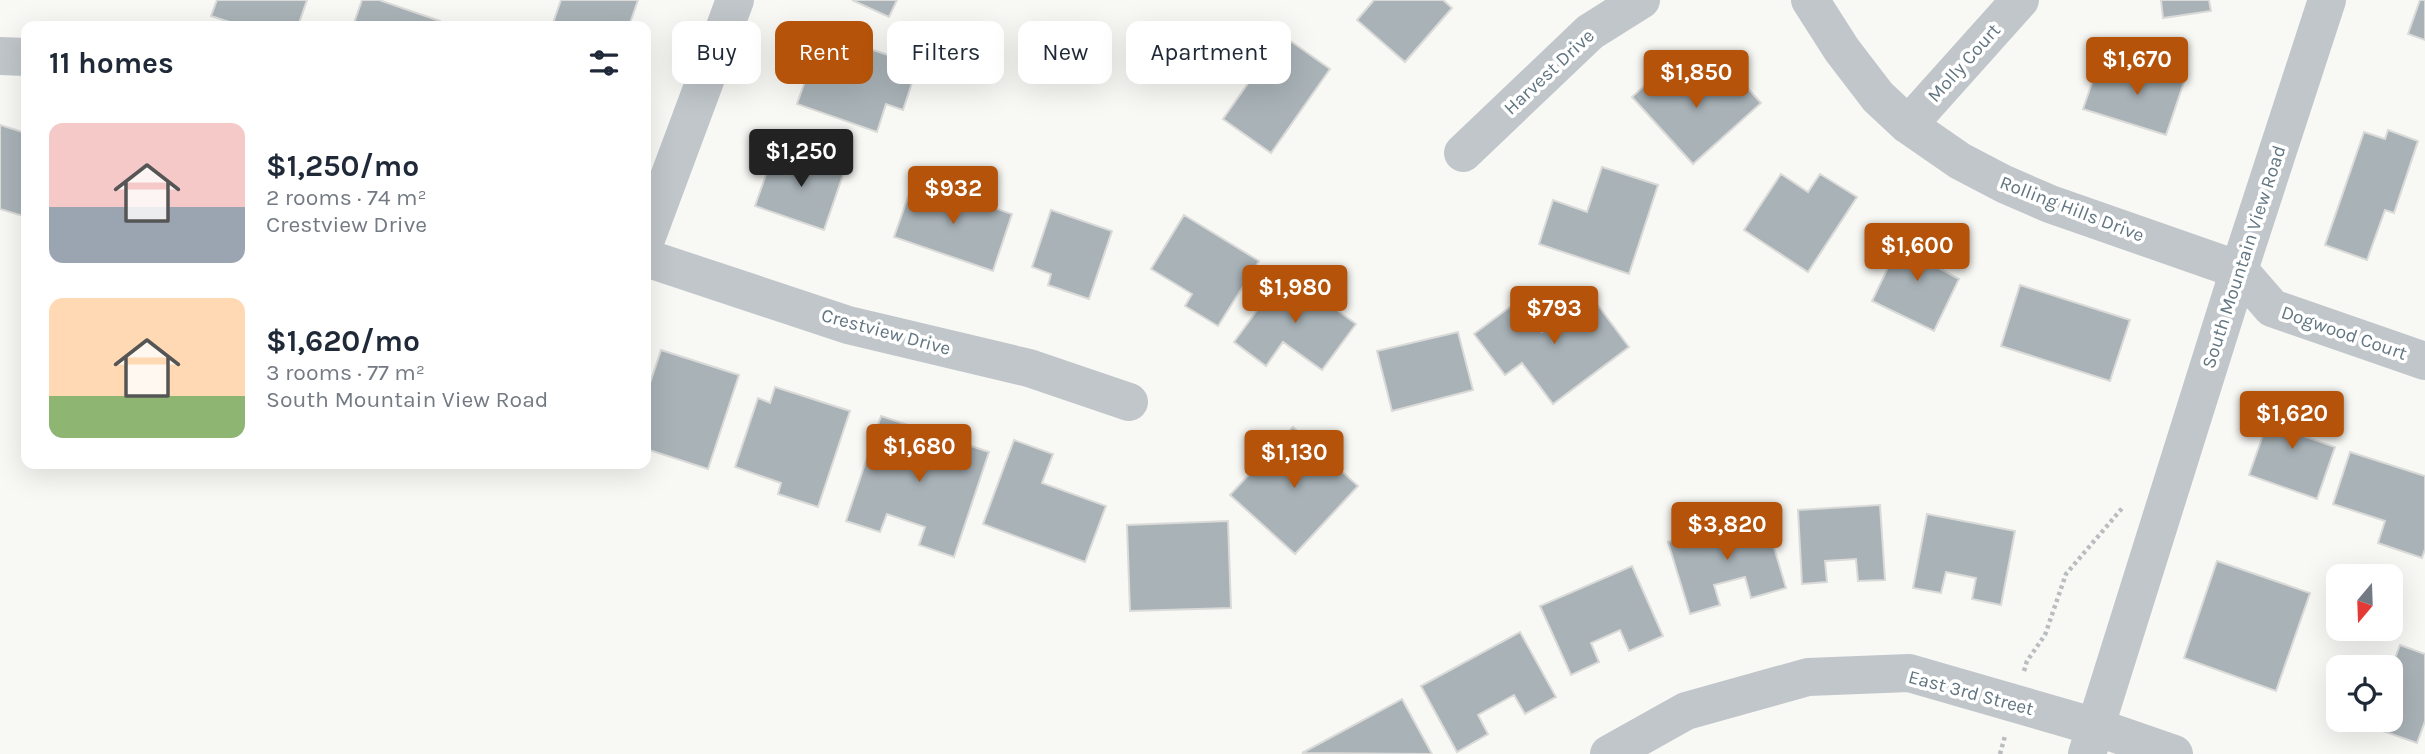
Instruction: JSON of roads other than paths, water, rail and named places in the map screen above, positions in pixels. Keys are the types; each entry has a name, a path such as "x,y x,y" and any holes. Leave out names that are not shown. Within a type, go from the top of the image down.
{"street":[{"path":"651,226 735,0"},
{"name":"Harvest Drive","path":"1463,153 1590,32 1641,0"},
{"name":"Rolling Hills Drive","path":"1810,0 1842,50 1878,97 1908,125 1960,161 2050,204 2239,270"},
{"name":"Molly Court","path":"1908,125 2020,0"},
{"name":"South Mountain View Road","path":"2091,741 2327,0"},
{"path":"0,56 21,57"},
{"name":"Crestview Drive","path":"651,260 848,325 1029,368 1129,402"},
{"name":"Dogwood Court","path":"2239,270 2272,308 2425,361"},
{"name":"East 3rd Street","path":"1609,754 1664,740 1686,711 1808,677 1909,673 2013,703 2091,741 2174,754"}]}
